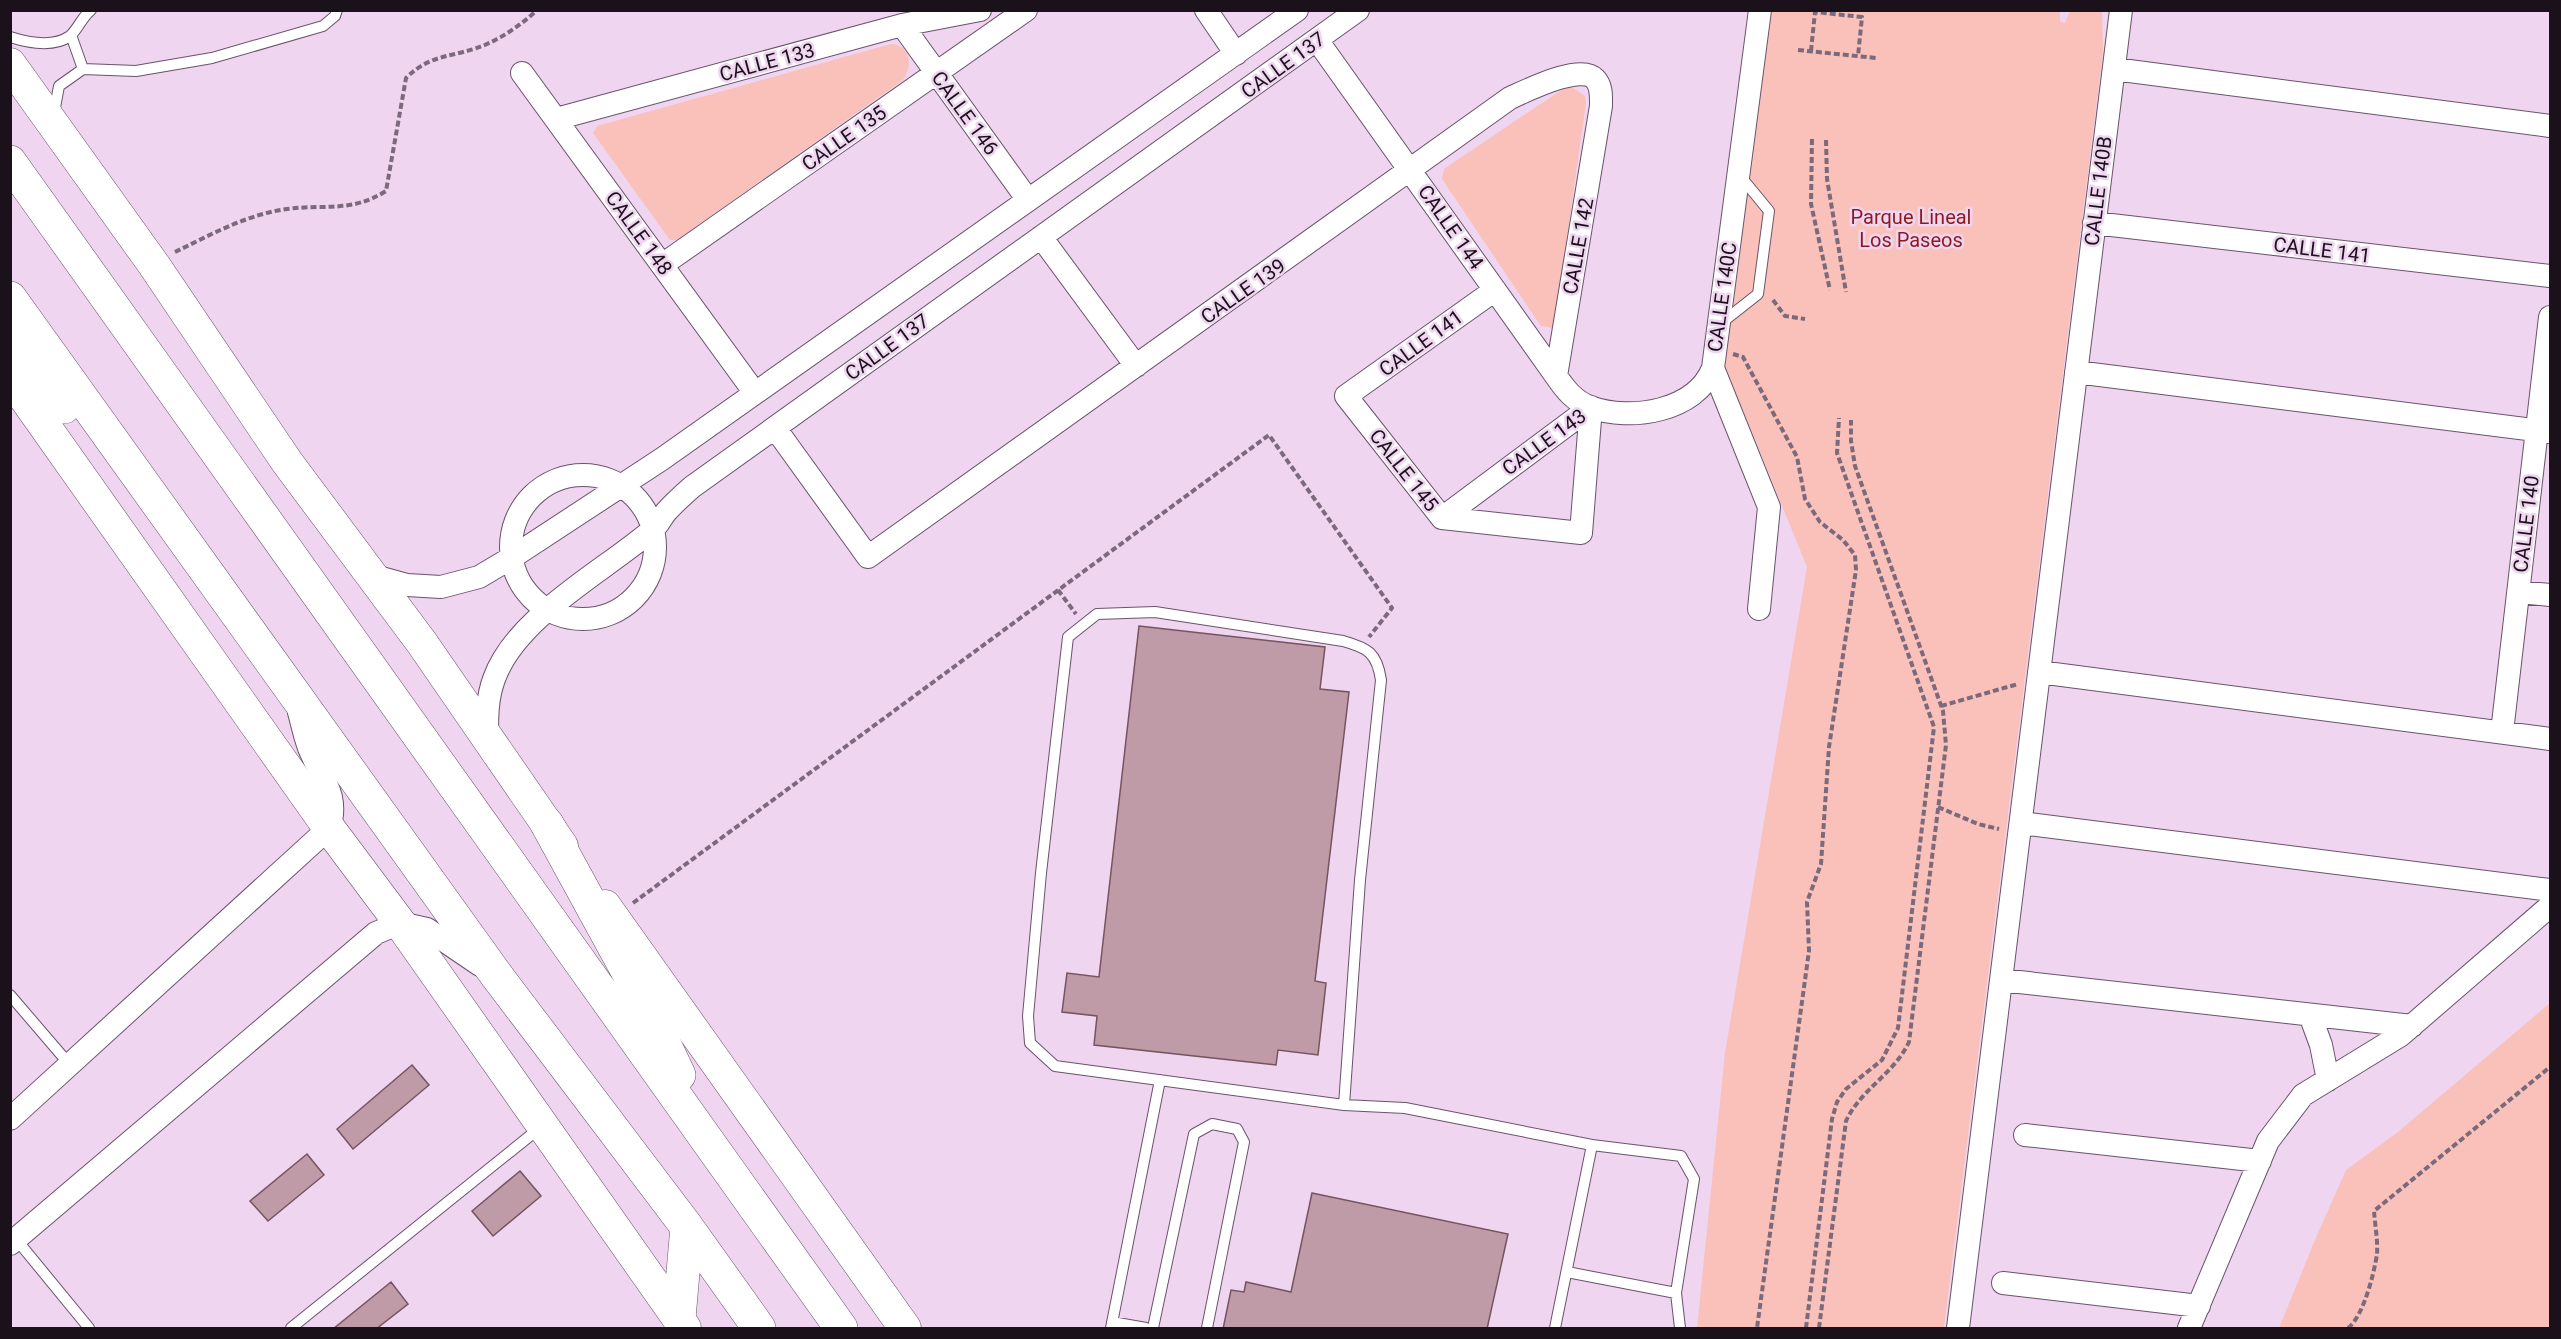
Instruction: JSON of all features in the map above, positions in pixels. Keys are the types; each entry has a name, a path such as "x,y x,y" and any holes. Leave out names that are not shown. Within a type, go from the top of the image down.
{"highway":[{"path":"12,164 841,1329"},
{"path":"10,298 497,976 687,1227 759,1329"},
{"path":"10,345 73,416 109,438"},
{"path":"547,824 646,1005 716,1153"},
{"path":"682,1323 687,1227"}],"main road":[{"path":"10,64 153,265 287,462 487,737 904,1329"},
{"path":"10,377 682,1323"}],"street":[{"name":"CALLE 133","path":"556,119 902,25 980,10"},
{"name":"CALLE 135","path":"662,265 1026,10"},
{"path":"1206,10 1236,54"},
{"name":"CALLE 137","path":"371,575 407,585 441,587 479,577 511,558 662,459 1297,10"},
{"name":"CALLE 137","path":"487,737 488,702 498,669 517,640 547,610 654,528 671,507 692,487 1358,10"},
{"name":"CALLE 140C","path":"1759,609 1769,507 1714,358 1760,10"},
{"name":"CALLE 140B","path":"1958,1329 2121,10"},
{"name":"CALLE 146","path":"902,25 935,74 1029,200"},
{"name":"CALLE 144","path":"1317,40 1556,376 1573,397 1591,407"},
{"path":"2114,69 2550,126"},
{"name":"CALLE 148","path":"522,73 755,393"},
{"name":"CALLE 139","path":"775,428 868,557 1411,171 1510,98 1564,76 1584,74 1594,76 1601,94 1599,116"},
{"name":"CALLE 142","path":"1556,376 1599,116"},
{"path":"1132,127 1155,156"},
{"name":"CALLE 141","path":"2094,223 2550,276"},
{"path":"1041,237 1136,366"},
{"path":"929,270 954,300"},
{"name":"CALLE 141","path":"1346,396 1495,290"},
{"name":"CALLE 140","path":"2502,732 2518,592 2544,431 2550,317"},
{"name":"CALLE 143","path":"1442,518 1591,407 1623,413 1678,403 1701,389 1714,358"},
{"path":"2076,372 2544,431"},
{"name":"CALLE 145","path":"1346,396 1442,518 1581,532 1591,407"},
{"path":"576,474 599,476 621,484 636,496 647,511 654,528 656,553 650,576 637,596 618,611 594,618 570,618 547,610 530,597 518,579 511,558 511,535 519,512 533,494 553,481 576,474"},
{"path":"2518,592 2550,595"},
{"path":"2039,672 2550,739"},
{"path":"10,1119 329,828 333,814 331,794 309,748 296,699"},
{"path":"2020,829 2550,890"},
{"path":"2189,1329 2268,1141 2303,1095 2401,1035 2550,906"},
{"path":"13,1242 376,933 400,923 428,929 497,976"},
{"path":"2001,980 2412,1026"},
{"path":"2310,1015 2328,1080"},
{"path":"2025,1135 2260,1161"},
{"path":"2002,1283 2199,1306"}],"lane":[{"path":"10,37 39,44 57,41 71,35 91,10"},
{"path":"52,122 59,86 83,69 136,71 212,58 323,26 335,16 337,10"},
{"path":"71,35 83,69"},
{"path":"1719,325 1758,294 1769,211 1738,174"},
{"path":"1344,1105 1360,880 1381,680 1379,666 1373,655 1362,646 1343,641 1155,612 1097,614 1068,637 1064,659 1028,1016 1030,1043 1055,1066 1344,1105 1405,1108 1592,1145 1681,1156 1694,1179 1676,1293 1680,1329"},
{"path":"10,995 70,1065"},
{"path":"1146,1329 1111,1325 1160,1080"},
{"path":"1153,1329 1194,1134 1212,1124 1237,1129 1244,1142 1207,1329"},
{"path":"291,1329 543,1125"},
{"path":"1555,1329 1592,1145"},
{"path":"13,1242 89,1329"},
{"path":"1567,1272 1676,1293"}],"path":[{"path":"153,265 164,257 260,215 288,209 348,207 370,201 386,191 406,78 428,61 486,45 521,24 537,10"},
{"path":"1811,51 1815,12 1849,13 1862,16 1858,56"},
{"path":"1798,50 1876,58"},
{"path":"1812,139 1811,204 1830,291"},
{"path":"1826,140 1827,178 1846,292"},
{"path":"1773,300 1785,316 1805,319"},
{"path":"1714,358 1743,357 1797,457 1805,500 1820,522 1843,540 1855,555 1856,570 1829,747 1821,864 1807,902 1809,951 1795,1038 1782,1158 1757,1329"},
{"path":"1806,1329 1832,1119 1846,1089 1882,1060 1898,1028 1934,728 1837,453 1839,418"},
{"path":"1819,1329 1846,1121 1853,1105 1894,1065 1908,1042 1946,745 1946,730 1941,706 1856,466 1851,441 1851,420"},
{"path":"613,917 1269,435 1392,608 1362,646"},
{"path":"1058,590 1084,625"},
{"path":"1941,706 2028,681 2039,672"},
{"path":"1938,807 1978,824 2020,829"},
{"path":"2348,1329 2354,1324 2368,1291 2377,1253 2374,1211 2550,1067"}],"green space":[{"name":"Parque Lineal Los Paseos","path":"2060,10 2060,21 2065,23 2070,11 2102,11 2103,52 1944,1328 1697,1328 1725,1053 1807,567 1725,366 1767,11"},
{"path":"891,44 903,48 908,57 908,69 903,80 677,240 670,240 593,133 597,126"},
{"path":"1570,87 1585,96 1586,103 1554,328 1541,326 1442,179 1444,169 1563,89"},
{"path":"2550,1003 2550,1328 2279,1328 2346,1170 2398,1132"}],"building":[{"path":"1139,626 1325,647 1320,689 1349,692 1315,981 1326,983 1318,1055 1278,1050 1276,1065 1094,1045 1097,1016 1062,1012 1067,973 1099,977"},
{"path":"412,1065 429,1085 353,1149 337,1129"},
{"path":"307,1154 324,1175 268,1221 250,1201"},
{"path":"520,1171 541,1196 493,1236 472,1211"},
{"path":"1312,1193 1508,1234 1487,1329 1223,1329 1231,1290 1244,1292 1246,1282 1291,1292"},
{"path":"391,1282 408,1304 376,1329 333,1329"}]}
